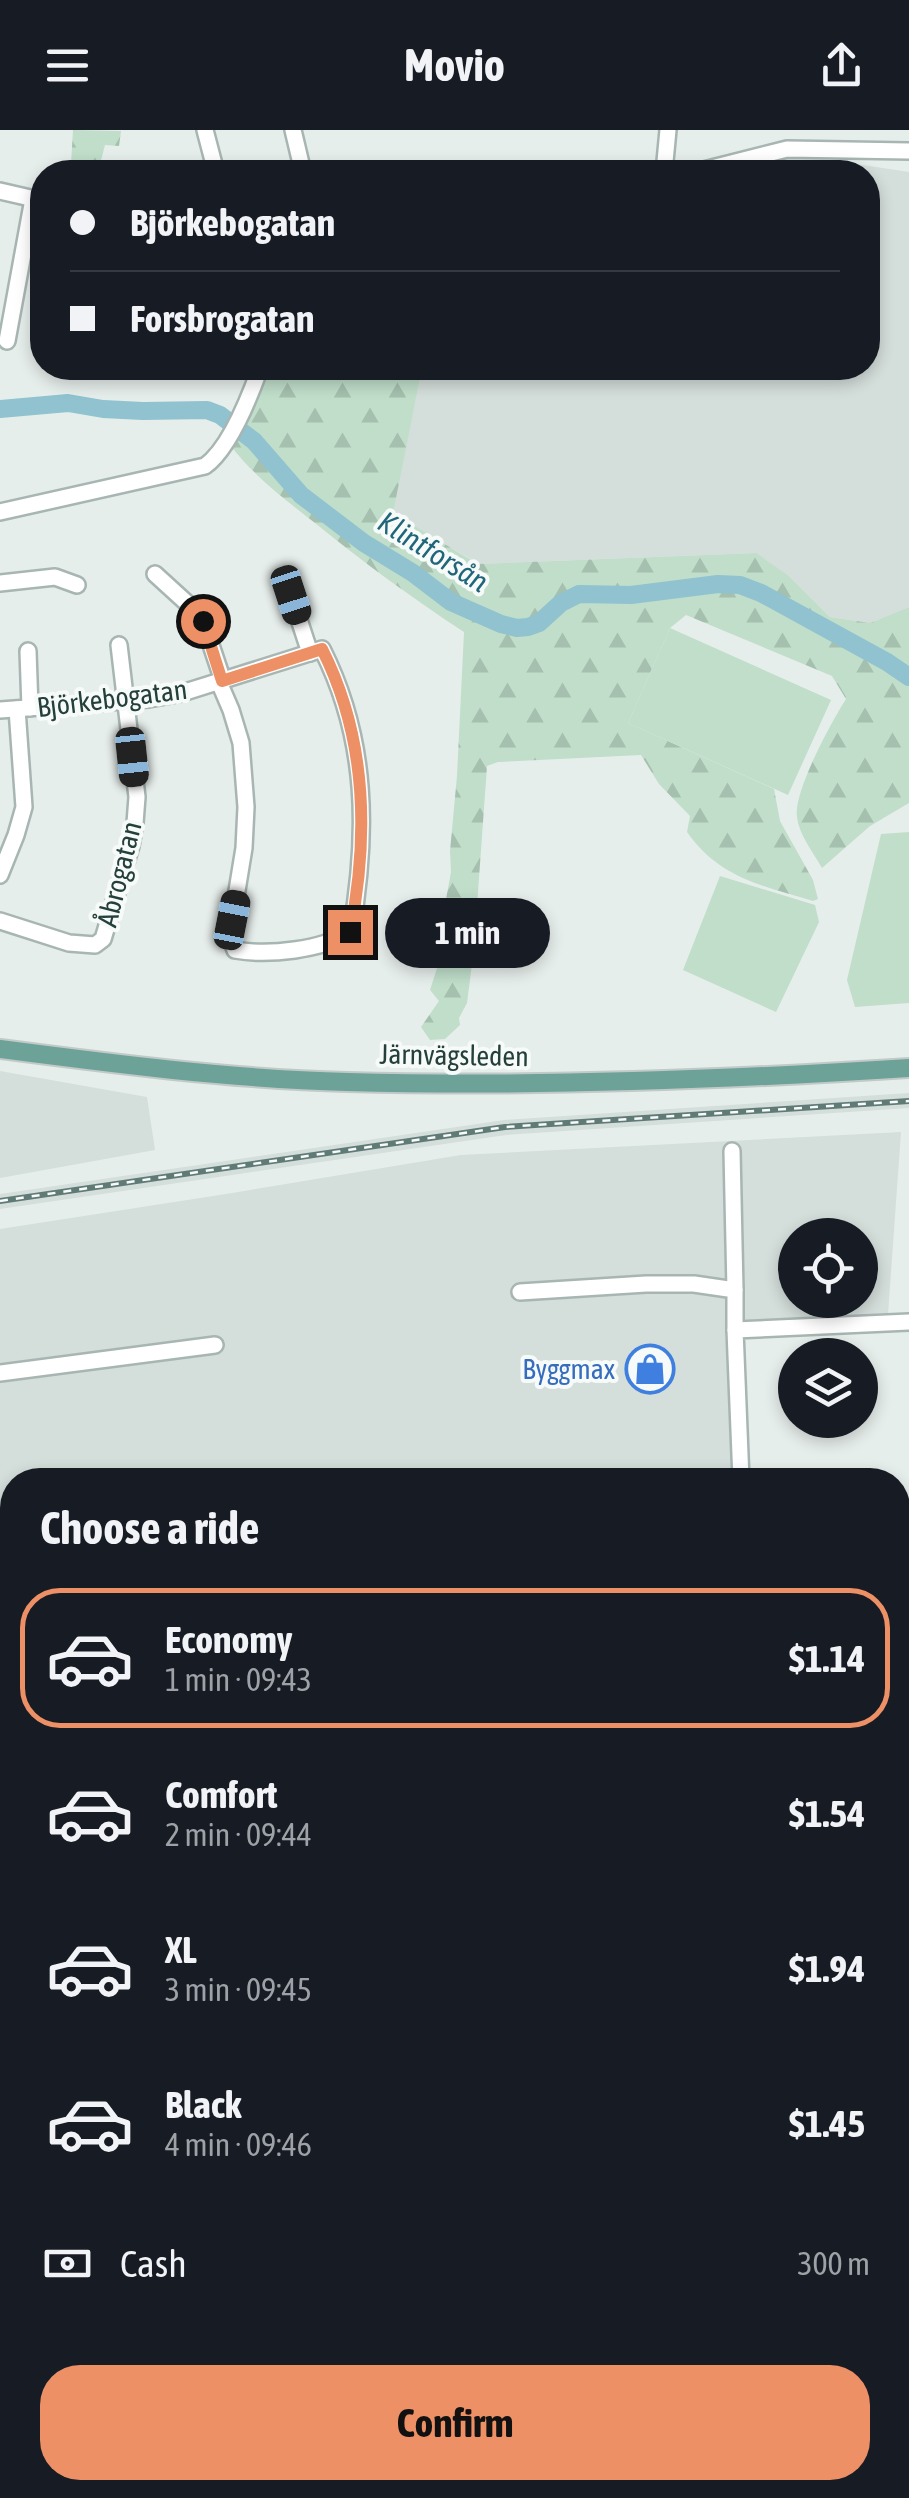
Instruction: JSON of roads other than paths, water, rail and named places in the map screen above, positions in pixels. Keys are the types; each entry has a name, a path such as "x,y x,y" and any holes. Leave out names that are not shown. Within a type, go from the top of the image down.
{"main road":[{"name":"Järnvägsleden","path":"0,1049 188,1072 348,1082 627,1082 909,1068"}],"street":[{"path":"205,130 213,160"},
{"path":"293,130 300,160"},
{"path":"665,160 668,130"},
{"path":"743,160 787,149 909,151"},
{"path":"0,191 30,198"},
{"path":"7,341 30,236"},
{"path":"0,512 205,466 215,458 256,380"},
{"name":"Björkebogatan","path":"155,574 203,621 221,682"},
{"path":"0,584 54,576 77,585"},
{"path":"221,682 241,743 246,807 244,848 232,920 235,950 258,954 340,938 350,932 361,853 363,808 359,765 349,720 291,595"},
{"path":"119,645 126,701"},
{"path":"0,876 24,807 28,651"},
{"name":"Björkebogatan","path":"0,710 182,694 316,651"},
{"name":"Åbrogatan","path":"0,921 69,943 96,945 103,940 132,846 135,823 126,701"},
{"path":"732,1151 741,1468"},
{"path":"520,1292 646,1284 694,1284 735,1290"},
{"path":"735,1330 909,1322"},
{"path":"0,1373 215,1345"}],"waterway":[{"name":"Klintforsån","path":"0,409 68,403 103,409 207,410 220,415 254,441 301,495 364,543 451,602 501,624 517,628 539,623 561,603 579,594 631,595 718,584 740,585 761,593 909,677"}],"railway":[{"path":"0,1201 505,1127 909,1101"}],"place":[{"name":"Byggmax","path":"650,1369"}]}
